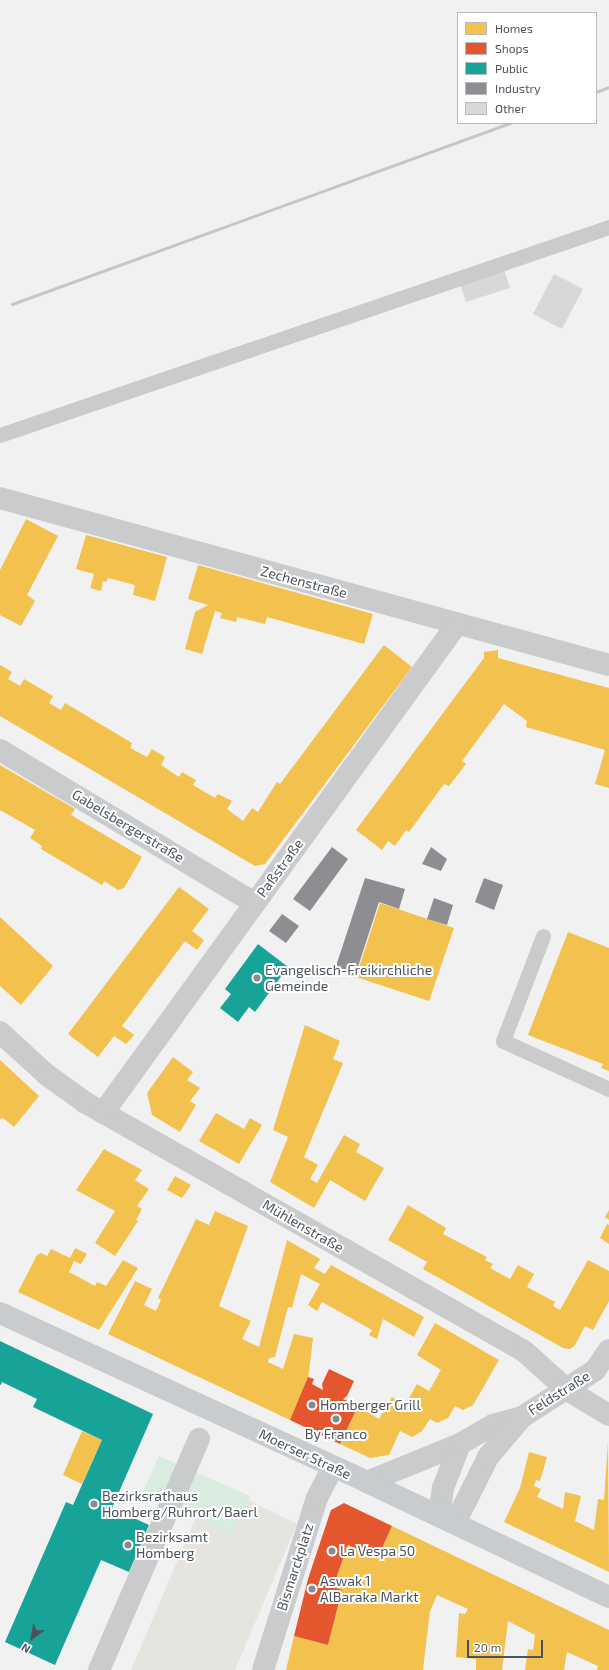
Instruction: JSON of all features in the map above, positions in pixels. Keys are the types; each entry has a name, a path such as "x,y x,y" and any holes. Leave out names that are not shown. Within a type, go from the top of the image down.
{"street":[{"name":"Zechenstraße","path":"2,503 609,665"},
{"name":"Paßstraße","path":"103,1113 457,624"},
{"name":"Gabelsbergerstraße","path":"0,750 255,903"},
{"name":"Mühlenstraße","path":"0,1032 47,1075 103,1113 524,1351 566,1389 609,1415"},
{"name":"Moerser Straße","path":"0,1313 367,1482 609,1597"},
{"name":"Feldstraße","path":"367,1482 460,1444 493,1425 522,1417 595,1370 609,1350"},
{"name":"Feldstraße","path":"447,1520 488,1457 522,1417"},
{"path":"99,1670 199,1438"},
{"path":"447,1520 443,1488 460,1444"},
{"name":"Bismarckplatz","path":"263,1670 317,1498 333,1467"}],"lane":[{"path":"0,435 609,227"},
{"path":"543,936 503,1041 609,1089"}],"shaded area":[{"path":"211,1482 297,1524 235,1670 131,1670"}],"green space":[{"path":"159,1456 250,1496 233,1534 142,1494"}],"building: Homes":[{"path":"26,519 58,536 27,595 35,601 21,626 0,615 0,570"},
{"path":"86,535 167,557 155,601 133,595 135,585 108,578 106,582 103,581 101,591 90,588 94,574 76,569"},
{"path":"198,565 373,614 364,644 267,617 265,624 237,617 236,622 220,618 222,613 215,611 202,654 185,649 195,612 208,605 188,599"},
{"path":"384,645 412,667 265,864 255,866 0,716 0,665 12,672 8,679 20,686 24,679 53,696 49,703 61,710 65,703 132,743 130,748 147,757 152,749 165,757 161,765 179,777 182,772 196,780 193,785 215,798 218,794 232,801 227,809 243,821 252,808 258,812 277,782 280,784"},
{"path":"498,650 498,658 609,688 609,788 595,784 605,750 526,727 527,721 504,704 462,761 466,764 449,786 444,784 409,832 406,830 395,846 388,841 382,850 356,830 484,658 484,652"},
{"path":"0,765 75,809 71,815 142,857 124,888 118,890 104,881 102,885 41,849 42,846 30,838 35,830 0,810"},
{"path":"179,887 209,909 192,931 204,940 197,950 185,941 122,1026 134,1035 126,1044 114,1036 98,1057 68,1034"},
{"path":"380,903 454,928 429,1001 356,977"},
{"path":"0,917 53,966 21,1005 0,986"},
{"path":"568,932 609,948 609,1071 601,1068 603,1064 528,1035"},
{"path":"305,1025 340,1041 333,1059 343,1063 304,1157 318,1165 310,1179 317,1183 344,1135 360,1144 356,1152 384,1168 365,1201 330,1180 314,1208 270,1182 288,1137 273,1130"},
{"path":"173,1057 193,1072 187,1080 200,1088 190,1101 196,1105 180,1132 152,1115 147,1093"},
{"path":"0,1060 39,1096 14,1127 3,1118 0,1119"},
{"path":"216,1113 244,1129 250,1118 262,1125 239,1164 199,1141"},
{"path":"104,1149 142,1170 135,1180 149,1189 137,1206 142,1209 136,1220 138,1221 115,1256 95,1243 115,1211 76,1190"},
{"path":"175,1176 191,1185 182,1198 167,1190"},
{"path":"408,1205 446,1228 443,1234 487,1257 485,1260 493,1264 490,1268 510,1279 518,1265 534,1274 527,1287 555,1302 553,1306 560,1310 588,1260 609,1271 609,1301 593,1330 585,1326 575,1345 570,1349 563,1348 423,1269 427,1262 388,1240"},
{"path":"609,1210 609,1220 605,1217"},
{"path":"215,1211 248,1226 219,1306 251,1321 242,1339 259,1347 287,1240 320,1259 314,1268 325,1274 331,1265 424,1317 414,1337 383,1319 377,1339 369,1335 372,1330 322,1302 317,1311 308,1305 320,1284 301,1274 292,1308 288,1307 275,1357 269,1358 268,1362 283,1369 294,1334 313,1338 308,1380 290,1420 108,1334 135,1281 152,1289 144,1305 156,1311 161,1300 158,1298 196,1219 209,1225"},
{"path":"607,1224 609,1225 609,1244 600,1238"},
{"path":"75,1248 87,1254 81,1264 74,1261 69,1272 95,1286 97,1282 106,1286 123,1260 138,1268 99,1330 18,1292 37,1255 41,1253 47,1256 51,1249 70,1258"},
{"path":"435,1323 499,1360 473,1405 463,1410 455,1406 448,1418 437,1423 430,1419 422,1431 412,1437 400,1431 389,1455 370,1458 340,1444 358,1406 379,1419 392,1397 405,1405 417,1384 429,1391 441,1370 417,1355"},
{"path":"82,1431 102,1440 82,1484 63,1475"},
{"path":"608,1442 609,1572 504,1522 520,1488 529,1452 547,1457 540,1481 536,1480 534,1486 541,1489 537,1497 563,1509 565,1492 581,1496 575,1521 594,1530 598,1499 604,1500"},
{"path":"392,1526 609,1630 609,1670 597,1670 598,1666 567,1652 564,1670 525,1670 528,1649 533,1650 535,1635 508,1621 502,1670 476,1670 476,1659 456,1657 459,1613 465,1614 468,1609 437,1595 430,1611 423,1670 286,1670 294,1636 328,1645 342,1590 333,1587 348,1545 378,1557"}],"building: Shops":[{"path":"329,1369 354,1381 347,1396 343,1399 358,1406 340,1444 290,1420 308,1377 314,1379 312,1384 323,1390 322,1384"},
{"name":"La Vespa 50","path":"344,1503 392,1526 378,1557 348,1545 333,1587 342,1590 328,1645 294,1636 308,1579 331,1510"}],"building: Public":[{"name":"Evangelisch-Freikirchliche Gemeinde","path":"258,944 288,967 255,1012 249,1007 238,1022 220,1008 231,994 225,989"},
{"name":"Bezirksrathaus Homberg/Ruhrort/Baerl","path":"0,1341 153,1414 112,1508 149,1525 129,1572 101,1560 55,1665 5,1642 66,1502 73,1505 102,1440 33,1407 37,1399 2,1382 0,1386"}],"building: Industry":[{"path":"332,847 348,859 310,911 293,899"},
{"path":"431,847 447,859 441,871 422,864"},
{"path":"365,878 405,889 399,909 379,902 355,976 335,969"},
{"path":"484,878 503,885 494,910 475,902"},
{"path":"434,898 453,905 447,925 427,919"},
{"path":"282,914 299,926 286,943 269,931"}],"building: Other":[{"path":"504,270 510,288 466,302 460,285"},
{"path":"554,274 583,289 562,329 533,314"}],"railway":[{"path":"597,92 609,87"},
{"path":"12,304 507,124"}],"place":[{"name":"Evangelisch-Freikirchliche Gemeinde","path":"257,978"},
{"name":"Homberger Grill","path":"312,1405"},
{"name":"By Franco","path":"336,1419"},
{"name":"Bezirksrathaus Homberg/Ruhrort/Baerl","path":"94,1504"},
{"name":"Bezirksamt Homberg","path":"128,1545"},
{"name":"La Vespa 50","path":"332,1551"},
{"name":"Aswak 1 AlBaraka Markt","path":"312,1589"}]}
